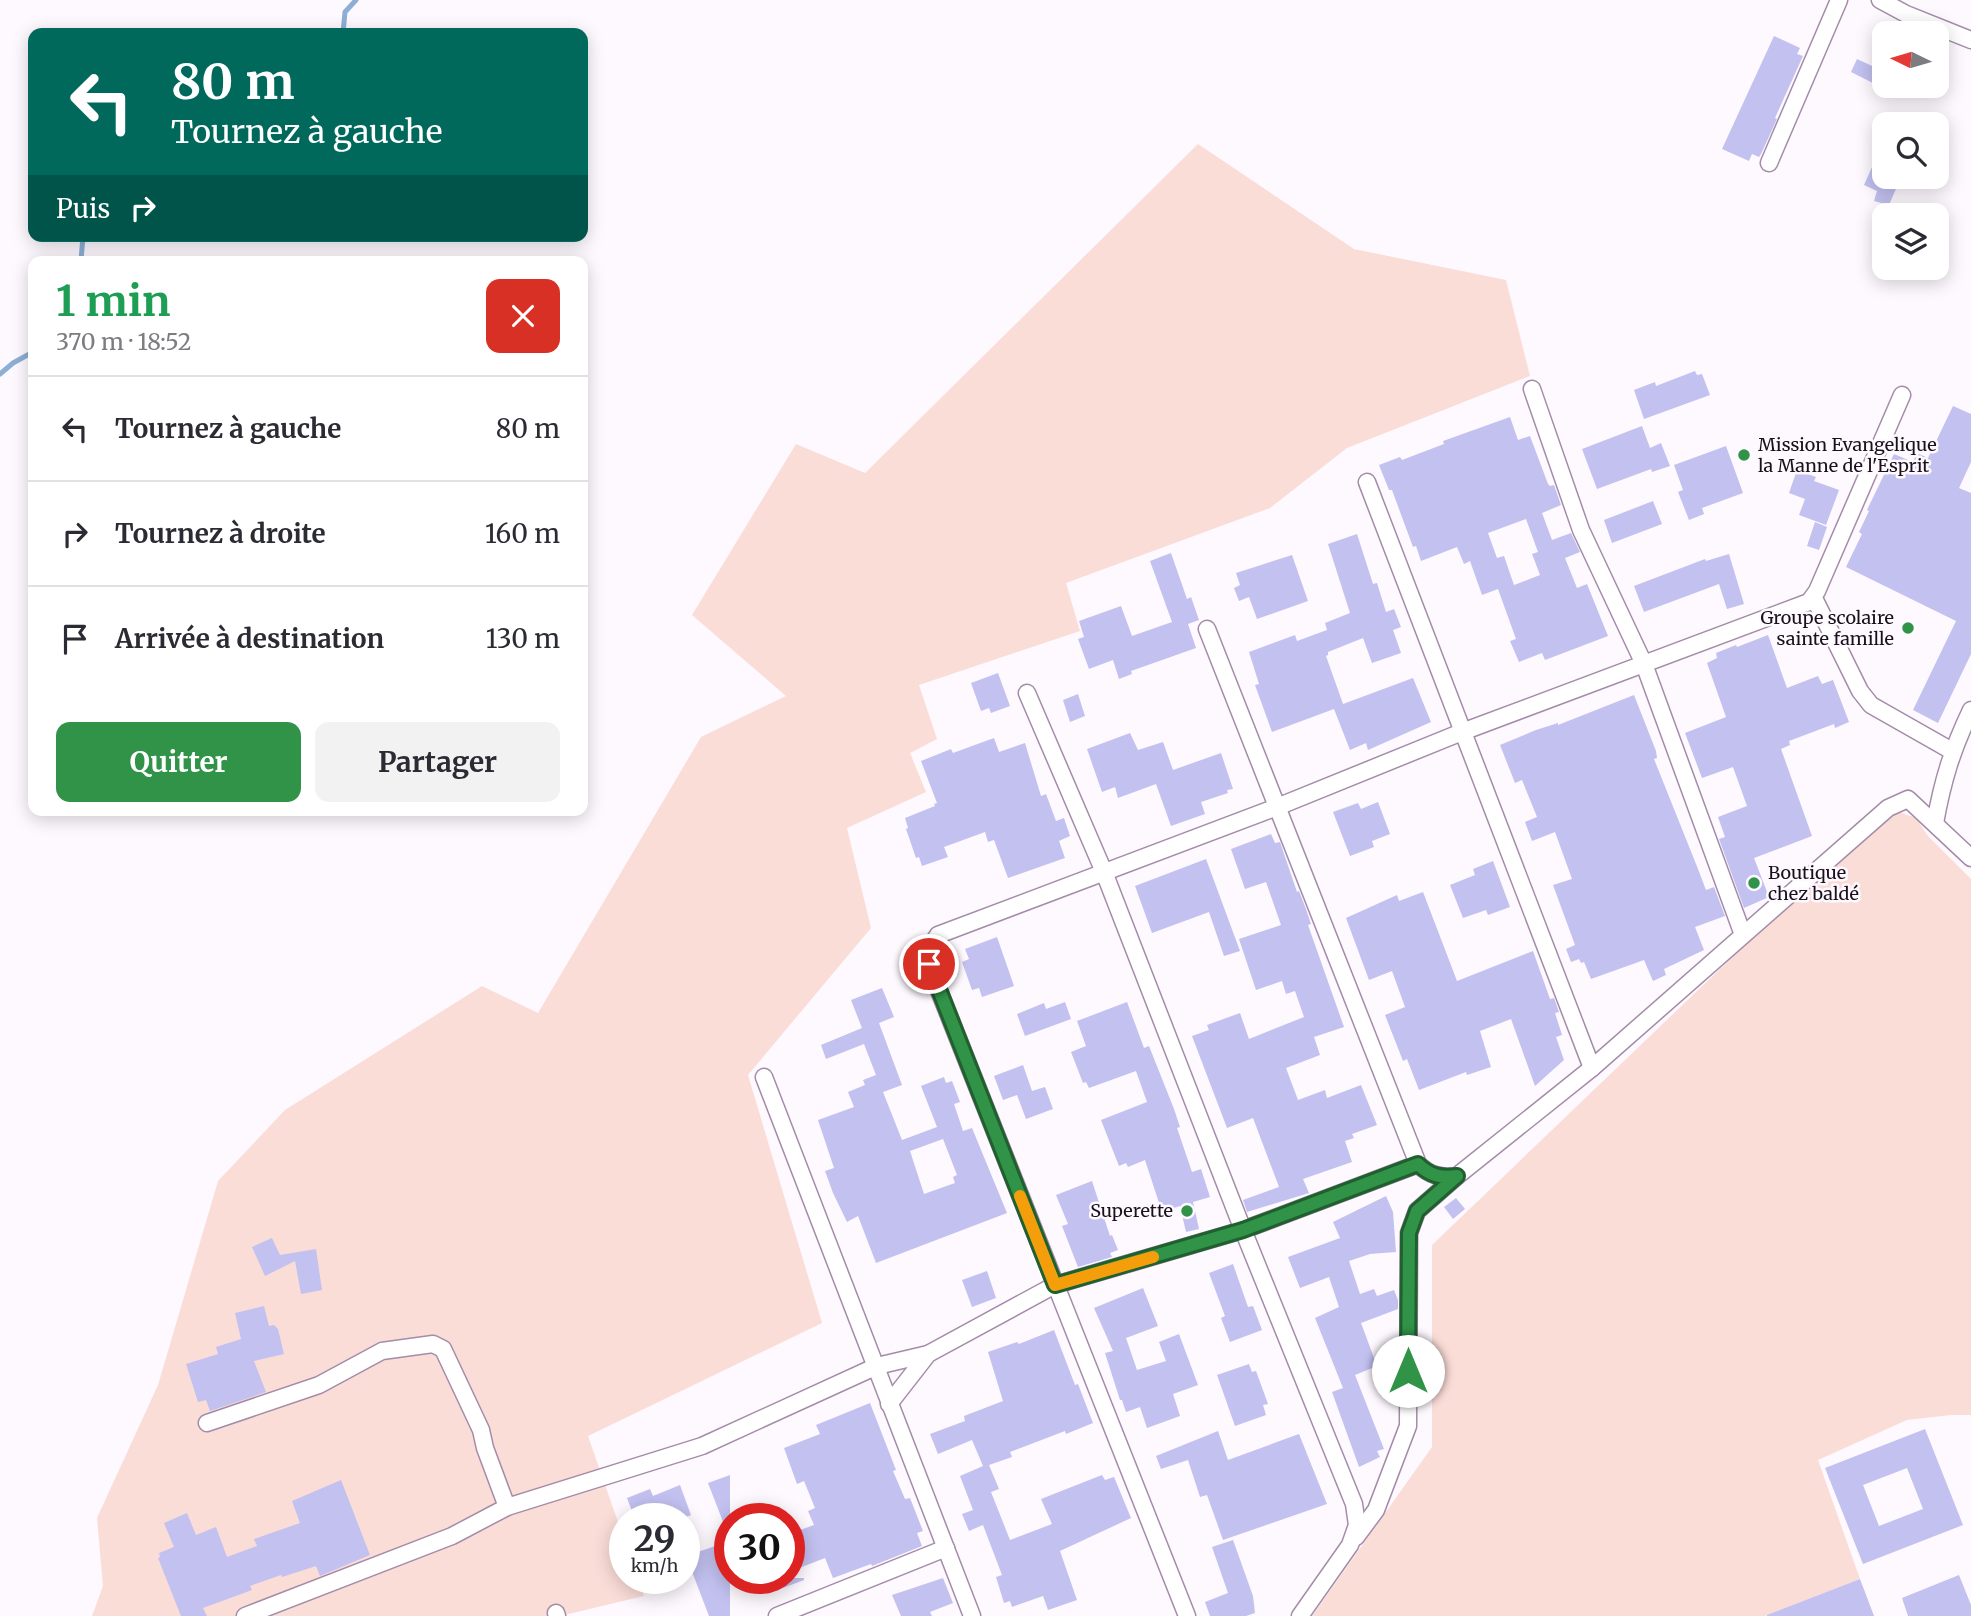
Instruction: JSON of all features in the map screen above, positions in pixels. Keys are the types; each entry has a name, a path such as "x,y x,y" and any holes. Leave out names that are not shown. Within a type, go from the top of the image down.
{"street":[{"path":"1769,163 1839,0"},
{"path":"1880,0 1906,14 1971,40"},
{"path":"1532,390 1581,530 1644,664 1743,935"},
{"path":"1187,1616 932,974 929,954 931,944 938,935 1277,807 1462,732 1808,602 1814,598 1902,395"},
{"path":"1367,482 1591,1068"},
{"path":"1814,598 1860,691 1871,705 1952,751"},
{"path":"1207,629 1418,1164 1427,1172 1443,1178 1457,1176"},
{"path":"1027,693 1104,872 1243,1230 1354,1504 1357,1525 1350,1545"},
{"path":"1935,823 1942,782 1952,751 1971,710"},
{"path":"1300,1616 1376,1510 1408,1426 1409,1233 1417,1211 1591,1068 1888,808 1908,799 1971,858"},
{"path":"764,1077 972,1616"},
{"path":"244,1616 452,1536 507,1507 702,1446 877,1366 928,1354 1055,1285 1243,1230 1418,1164"},
{"path":"207,1423 319,1385 382,1351 433,1344 443,1349 481,1430 507,1507"},
{"path":"889,1404 928,1354"},
{"path":"777,1616 946,1548"}],"shaded area":[{"path":"1198,144 1354,249 1506,280 1530,376 1347,448 1270,508 1066,583 1080,631 919,685 937,739 910,753 926,792 847,828 871,928 748,1075 822,1323 588,1436 611,1503 609,1503 609,1594 644,1596 560,1616 92,1616 103,1586 97,1518 158,1385 218,1181 285,1110 482,986 538,1013 701,737 786,696 692,615 796,444 865,473"},
{"path":"1888,808 1916,818 1928,836 1971,879 1971,1415 1907,1420 1818,1460 1860,1579 1765,1616 1312,1616 1432,1447 1432,1245"}],"building":[{"path":"1774,36 1800,48 1797,54 1803,56 1761,154 1759,157 1752,154 1749,161 1722,149"},
{"path":"1857,59 1872,66 1872,82 1851,72"},
{"path":"1872,167 1872,189 1864,185"},
{"path":"1873,189 1896,189 1890,203 1874,201 1877,191"},
{"path":"1695,371 1697,375 1702,374 1710,395 1644,419 1634,390 1655,382 1656,386"},
{"path":"1953,406 1971,414 1971,462 1959,488 1971,493 1971,654 1938,723 1913,710 1956,621 1846,567 1862,534 1859,532 1869,511 1867,510 1894,454 1913,462 1917,453 1928,458"},
{"path":"1510,417 1518,440 1530,436 1548,484 1554,485 1561,505 1542,513 1552,540 1571,533 1580,552 1565,558 1577,588 1587,584 1608,636 1545,660 1542,653 1519,662 1510,641 1516,639 1498,589 1482,595 1470,561 1464,564 1457,547 1421,561 1379,465 1400,457 1402,460 1444,444 1443,441","holes":["1526,519 1538,552 1532,554 1540,575 1514,585 1504,556 1497,558 1488,533"]},
{"path":"1642,426 1650,448 1661,443 1670,466 1652,472 1651,469 1597,489 1582,449"},
{"path":"1726,446 1743,493 1702,508 1704,514 1689,520 1678,492 1683,490 1674,465"},
{"path":"1797,470 1816,477 1814,481 1839,490 1826,525 1799,515 1805,499 1789,493"},
{"path":"1653,501 1662,524 1612,543 1604,520"},
{"path":"1815,522 1827,527 1819,550 1807,546"},
{"path":"1357,534 1373,584 1377,583 1386,612 1394,609 1401,627 1393,630 1401,653 1372,663 1363,638 1328,652 1326,656 1343,704 1413,678 1431,722 1368,750 1366,743 1350,750 1334,709 1272,732 1255,685 1259,684 1249,652 1295,635 1297,641 1327,630 1325,623 1350,613 1328,544"},
{"path":"1171,553 1187,599 1191,597 1199,620 1188,624 1196,648 1131,671 1132,674 1119,679 1113,660 1089,669 1078,639 1084,637 1079,621 1121,606 1132,636 1172,622 1150,561"},
{"path":"1729,554 1744,604 1727,609 1719,584 1644,612 1634,586 1705,559 1706,561"},
{"path":"1292,555 1308,601 1257,619 1249,597 1239,601 1234,588 1240,585 1236,573"},
{"path":"1768,635 1787,688 1818,676 1822,684 1833,680 1849,722 1835,728 1834,724 1789,741 1790,745 1781,749 1812,836 1754,858 1769,897 1744,908 1719,839 1725,837 1718,817 1747,806 1733,767 1702,778 1685,733 1726,717 1707,663 1717,658 1716,653"},
{"path":"998,673 1010,706 991,713 989,708 981,711 971,683"},
{"path":"1078,694 1085,716 1070,722 1063,700"},
{"path":"1634,695 1656,751 1657,758 1654,759 1706,890 1714,887 1725,916 1695,927 1704,950 1664,969 1666,975 1653,981 1644,960 1591,979 1584,962 1581,963 1579,959 1571,962 1566,949 1575,945 1553,885 1572,879 1555,832 1532,841 1525,822 1537,817 1522,780 1515,783 1500,745"},
{"path":"1130,733 1138,750 1163,742 1173,770 1221,753 1233,789 1201,802 1205,814 1171,826 1156,784 1118,798 1115,787 1102,792 1087,749"},
{"path":"994,738 999,752 1025,743 1041,796 1046,794 1056,821 1064,818 1070,836 1059,841 1065,858 1008,878 994,840 988,842 985,832 944,847 948,857 922,866 919,857 916,858 905,818 937,803 921,761 951,749 953,753"},
{"path":"1378,802 1390,834 1372,841 1374,847 1350,856 1333,812 1358,803 1361,809"},
{"path":"1271,834 1275,843 1280,842 1297,892 1299,891 1306,909 1311,924 1308,925 1344,1027 1314,1037 1320,1055 1286,1068 1298,1100 1325,1090 1327,1098 1361,1085 1377,1125 1352,1134 1354,1138 1345,1141 1352,1162 1303,1179 1309,1193 1247,1212 1243,1200 1279,1187 1253,1118 1227,1128 1192,1036 1209,1030 1207,1025 1240,1013 1249,1039 1304,1017 1295,991 1286,994 1282,981 1256,990 1239,939 1281,925 1266,882 1245,889 1231,849"},
{"path":"1206,859 1240,951 1224,956 1209,912 1152,933 1135,886"},
{"path":"1493,861 1510,907 1488,915 1486,910 1463,918 1450,885 1475,875 1473,869"},
{"path":"1423,892 1457,981 1533,951 1550,999 1554,998 1559,1012 1555,1013 1562,1035 1556,1037 1564,1060 1535,1086 1511,1019 1480,1031 1491,1067 1467,1075 1466,1072 1419,1090 1407,1059 1403,1061 1385,1015 1405,1007 1392,971 1369,980 1346,918 1397,895 1399,901"},
{"path":"997,937 1014,986 982,997 979,988 972,990 962,962 969,959 965,949"},
{"path":"882,988 894,1017 879,1023 902,1085 883,1092 902,1140 937,1127 921,1086 944,1077 946,1083 952,1081 960,1102 954,1104 963,1131 972,1128 1007,1213 876,1263 858,1216 847,1222 833,1193 825,1171 834,1168 818,1120 854,1107 848,1092 865,1085 863,1080 876,1075 864,1044 826,1059 821,1045 862,1028 851,1000","holes":["943,1139 957,1175 953,1177 955,1183 924,1194 910,1151"]},
{"path":"1065,1002 1071,1019 1025,1036 1017,1014 1044,1003 1046,1009"},
{"path":"1127,1002 1144,1048 1149,1046 1174,1109 1180,1127 1177,1128 1192,1172 1201,1169 1210,1197 1193,1202 1199,1229 1186,1232 1180,1206 1162,1212 1145,1160 1128,1167 1126,1163 1119,1166 1101,1120 1147,1102 1136,1071 1089,1088 1086,1082 1083,1083 1071,1052 1086,1046 1077,1021"},
{"path":"1023,1065 1032,1091 1045,1087 1053,1109 1026,1119 1017,1095 1003,1100 994,1076"},
{"path":"1092,1181 1110,1236 1112,1235 1118,1250 1110,1253 1112,1257 1078,1267 1062,1226 1068,1224 1056,1195"},
{"path":"1386,1196 1393,1212 1396,1252 1370,1254 1349,1261 1360,1294 1374,1289 1377,1296 1394,1290 1398,1300 1398,1309 1361,1323 1377,1366 1355,1375 1384,1449 1377,1451 1380,1457 1359,1467 1332,1392 1343,1388 1315,1318 1339,1307 1329,1277 1300,1288 1288,1257 1340,1238 1333,1222"},
{"path":"1456,1198 1465,1209 1453,1219 1444,1207"},
{"path":"272,1238 280,1255 316,1249 322,1290 301,1294 295,1261 265,1276 252,1247"},
{"path":"1233,1264 1248,1307 1253,1306 1262,1330 1230,1342 1221,1318 1225,1316 1209,1273"},
{"path":"987,1271 996,1298 972,1307 962,1280"},
{"path":"1143,1288 1158,1326 1126,1338 1137,1370 1166,1361 1159,1342 1179,1334 1198,1385 1173,1394 1180,1416 1147,1428 1140,1407 1126,1412 1120,1400 1105,1353 1113,1351 1094,1308"},
{"path":"264,1306 269,1326 274,1325 278,1329 284,1354 254,1361 266,1392 210,1411 206,1400 198,1402 186,1364 218,1354 216,1347 241,1339 235,1313"},
{"path":"1054,1330 1093,1423 1010,1452 1012,1457 989,1465 999,1489 991,1492 1010,1540 1052,1524 1041,1499 1102,1475 1105,1480 1114,1477 1131,1518 1060,1551 1077,1600 1048,1610 1043,1596 1012,1607 1010,1601 1004,1603 996,1577 1002,1575 983,1525 969,1531 962,1514 973,1510 960,1476 983,1466 972,1440 938,1454 930,1434 965,1421 964,1416 1003,1401 988,1352 1017,1342 1019,1344"},
{"path":"1249,1364 1252,1372 1256,1371 1268,1404 1263,1405 1266,1415 1235,1426 1217,1375"},
{"path":"870,1403 896,1470 893,1471 905,1499 910,1498 923,1531 917,1533 922,1546 833,1578 825,1558 805,1566 805,1528 814,1525 808,1511 815,1508 804,1481 797,1484 784,1448 820,1434 816,1425"},
{"path":"1925,1429 1963,1525 1863,1564 1825,1468","holes":["1907,1468 1923,1509 1879,1526 1863,1485"]},
{"path":"1218,1431 1228,1460 1299,1434 1327,1504 1223,1540 1207,1495 1200,1497 1188,1460 1161,1469 1156,1456"},
{"path":"730,1475 730,1503 716,1503 708,1483"},
{"path":"341,1480 370,1555 320,1576 316,1566 282,1577 281,1575 250,1586 252,1590 203,1608 207,1616 181,1616 158,1558 159,1553 174,1547 164,1523 187,1513 196,1535 216,1527 227,1557 257,1546 254,1539 300,1523 292,1501"},
{"path":"680,1485 687,1503 629,1503 627,1498 650,1489 653,1496"},
{"path":"1233,1540 1253,1596 1255,1613 1246,1616 1210,1616 1205,1602 1228,1593 1212,1547"},
{"path":"714,1546 714,1594 730,1594 730,1616 709,1616 700,1593 700,1551"},
{"path":"1959,1575 1971,1605 1971,1616 1908,1616 1902,1598"},
{"path":"943,1578 953,1603 930,1612 932,1616 901,1616 892,1595"},
{"path":"1860,1579 1874,1616 1767,1616 1767,1615"}],"waterway":[{"path":"343,28 345,12 356,0"},
{"path":"81,256 83,242"},
{"path":"0,374 28,355"}],"slow traffic":[{"path":"1020,1196 1055,1285 1153,1257"}],"place":[{"name":"Mission Evangelique la Manne de l'Esprit","path":"1744,455"},
{"name":"Groupe scolaire sainte famille","path":"1908,628"},
{"name":"Boutique chez baldé","path":"1754,883"},
{"name":"Superette","path":"1187,1211"}],"route":[{"path":"929,964 1055,1285 1243,1230 1418,1164 1427,1172 1443,1178 1457,1176 1417,1211 1409,1233 1408,1371"}]}
